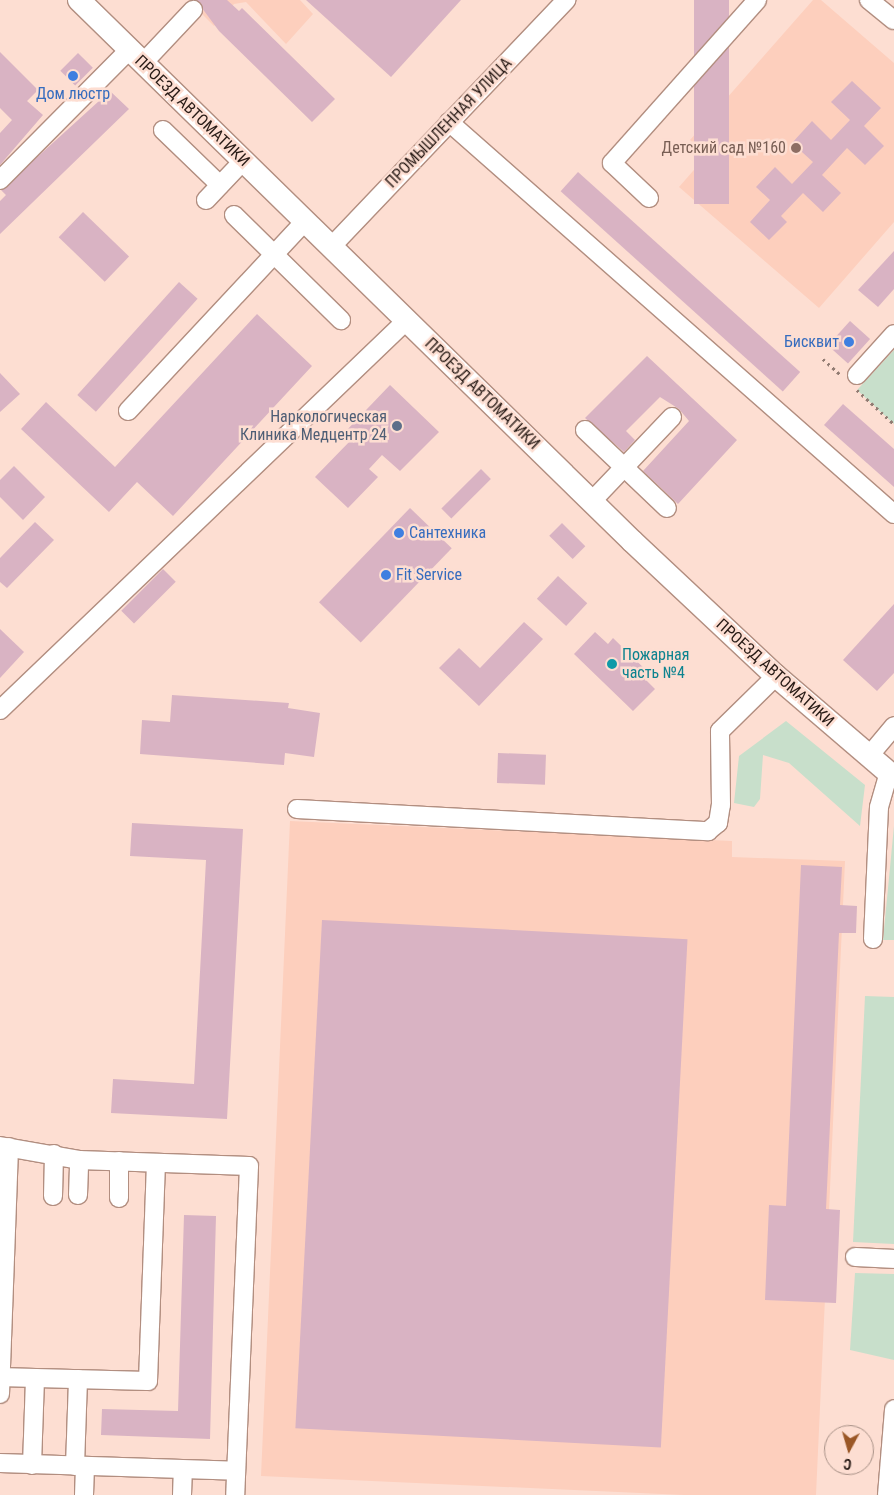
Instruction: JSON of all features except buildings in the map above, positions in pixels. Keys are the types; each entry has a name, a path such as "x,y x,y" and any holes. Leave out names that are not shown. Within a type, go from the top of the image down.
{"main road":[{"name":"ПРОЕЗД АВТОМАТИКИ","path":"79,0 592,502 776,676 892,775"}],"street":[{"name":"ПРОМЫШЛЕННАЯ УЛИЦА","path":"332,246 566,0"},
{"path":"649,198 612,163 757,0"},
{"path":"869,0 891,12"},
{"path":"0,180 136,56 193,10"},
{"path":"449,122 894,514"},
{"path":"163,130 220,185"},
{"path":"206,200 243,160"},
{"path":"234,215 341,320"},
{"path":"128,411 305,221"},
{"path":"0,710 407,320"},
{"path":"856,375 894,334"},
{"path":"592,502 672,417"},
{"path":"585,430 667,508"},
{"path":"297,809 708,831 718,823 721,805 720,731 776,676"},
{"path":"869,756 894,726"},
{"path":"873,939 879,807 892,775"},
{"path":"156,1163 148,1381 35,1378 0,1385 5,1147 54,1154 79,1160 249,1166 235,1495"},
{"path":"52,1196 54,1154"},
{"path":"78,1196 79,1160"},
{"path":"119,1198 120,1161"},
{"path":"855,1257 894,1259"},
{"path":"32,1465 35,1378"},
{"path":"78,1379 80,1466 84,1495"},
{"path":"887,1495 894,1409"},
{"path":"0,1463 236,1471"},
{"path":"182,1495 183,1470"}],"shaded area":[{"path":"188,0 300,0 313,14 286,44 246,2 234,4 214,26"},
{"name":"Детский сад №160","path":"813,0 821,0 894,63 894,222 819,308 679,187 707,155 690,140"},
{"path":"290,821 732,841 732,857 845,861 816,1495 684,1495 261,1476"}],"green space":[{"path":"894,350 894,424 857,390"},
{"path":"786,721 865,785 860,826 789,763 763,755 760,799 754,807 734,803 739,756"},
{"path":"894,826 894,940 883,940"},
{"path":"865,996 894,997 894,1244 853,1242"},
{"path":"855,1273 894,1274 894,1360 850,1350"}],"place":[{"name":"Дом люстр","path":"73,76"},
{"name":"Детский сад №160","path":"796,148"},
{"name":"Бисквит","path":"849,342"},
{"name":"Наркологическая Клиника Медцентр 24","path":"397,426"},
{"name":"Сантехника","path":"399,533"},
{"name":"Fit Service","path":"386,575"},
{"name":"Пожарная часть №4","path":"612,664"}]}
